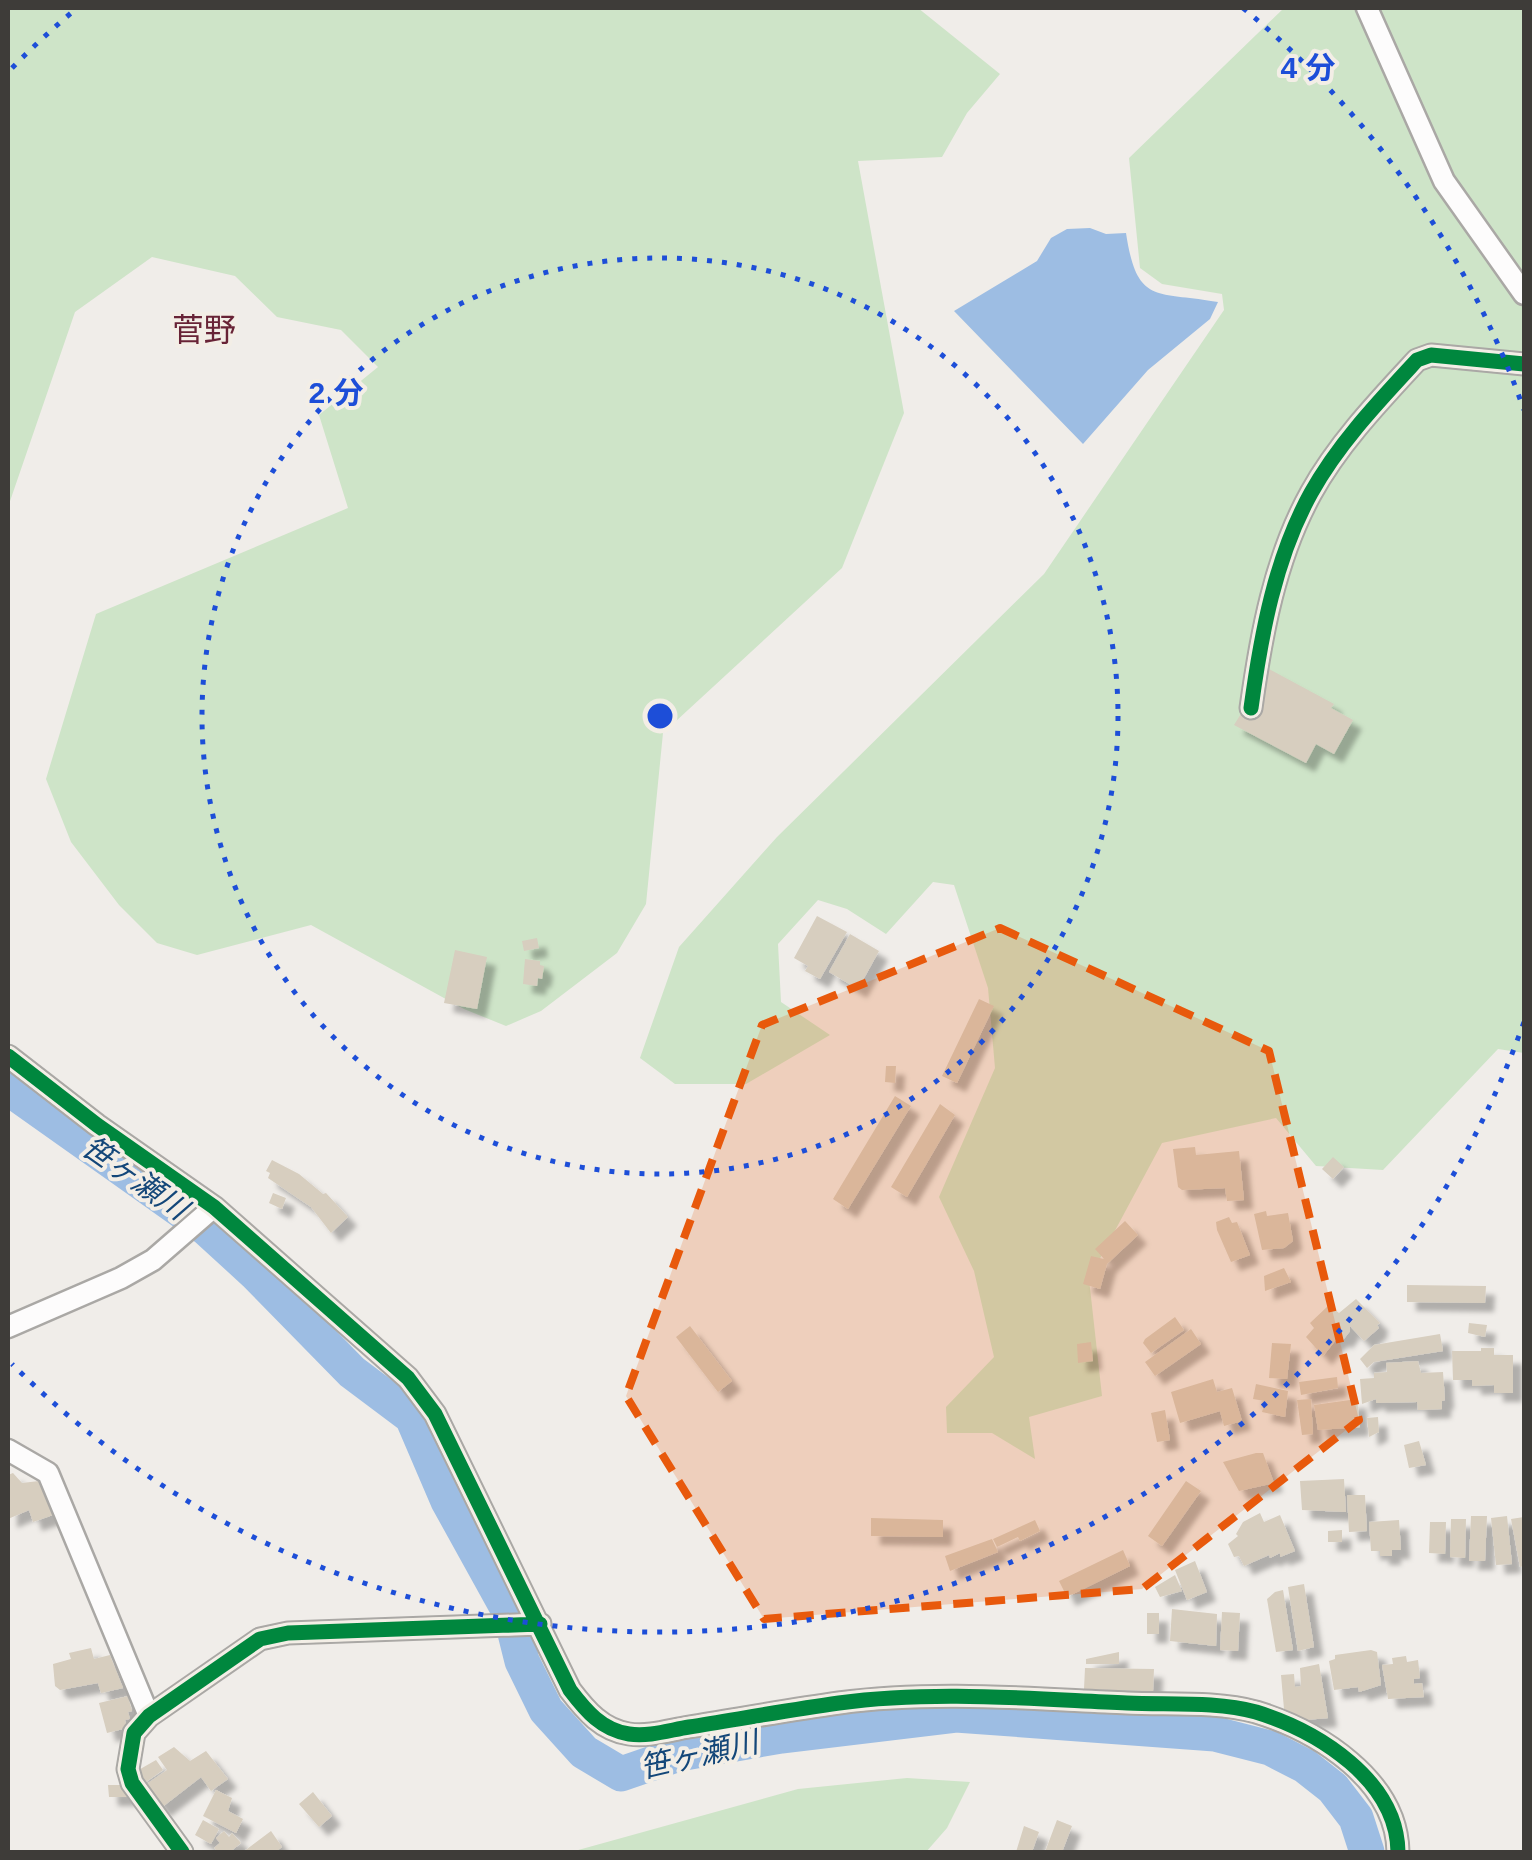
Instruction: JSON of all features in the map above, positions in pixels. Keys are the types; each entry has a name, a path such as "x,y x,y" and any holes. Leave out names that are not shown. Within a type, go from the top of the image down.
{"street":[{"path":"1367,8 1444,180 1524,294"},
{"path":"1251,708 1262,632 1290,542 1311,493 1347,441 1417,360 1431,355 1524,364"},
{"path":"8,1056 210,1211 408,1378 435,1414 532,1624 570,1690 594,1719 627,1734 643,1735 843,1702 964,1697 1253,1711 1328,1744 1356,1768 1382,1799 1398,1837 1398,1852"},
{"path":"8,1326 121,1278 153,1260 210,1211"},
{"path":"8,1450 48,1473 150,1716"},
{"path":"182,1852 132,1783 128,1769 134,1733 150,1716 260,1640 288,1634 532,1624"}],"highlighted area":[{"path":"1000,928 1269,1051 1359,1420 1142,1589 764,1619 626,1396 762,1025"}],"green space":[{"path":"8,8 918,8 1000,74 967,113 942,157 858,161 904,413 842,568 663,733 646,904 617,953 541,1011 506,1026 464,1009 311,925 197,955 157,943 119,905 71,842 46,779 96,614 348,508 319,415 378,367 341,330 277,317 235,276 152,257 75,312 8,507"},
{"path":"1284,8 1524,8 1524,1053 1498,1049 1383,1170 1316,1166 1276,1118 1162,1143 1089,1279 1102,1396 1029,1417 1035,1459 992,1433 947,1433 946,1407 994,1357 974,1271 939,1197 995,1068 988,988 954,885 933,882 886,934 847,909 818,900 778,944 781,1002 830,1035 746,1084 675,1084 640,1058 679,947 777,837 1044,574 1224,310 1222,294 1162,284 1140,268 1129,158"},
{"path":"907,1778 970,1782 947,1828 926,1852 571,1852 798,1789"}],"water":[{"path":"1090,228 1106,234 1126,233 1136,273 1152,290 1218,302 1210,319 1148,370 1083,444 954,311 1037,261 1051,238 1067,229"}],"building":[{"path":"1269,669 1334,704 1331,708 1353,720 1334,754 1316,744 1306,763 1234,725"},
{"path":"817,916 847,932 820,979 805,971 808,966 794,958"},
{"path":"850,934 879,951 858,989 829,972"},
{"path":"537,938 539,948 524,951 522,941"},
{"path":"455,950 487,957 477,1009 444,1003"},
{"path":"525,959 540,961 544,966 537,986 523,984"},
{"path":"979,999 994,1006 957,1083 942,1076"},
{"path":"886,1066 896,1066 895,1083 885,1082"},
{"path":"895,1096 911,1106 848,1209 833,1199"},
{"path":"940,1104 955,1115 907,1197 891,1187"},
{"path":"1195,1147 1196,1155 1239,1151 1244,1200 1227,1201 1225,1188 1178,1187 1173,1149"},
{"path":"1333,1157 1344,1167 1333,1179 1322,1169"},
{"path":"272,1160 326,1193 348,1217 331,1233 311,1207 268,1178 270,1173 266,1171"},
{"path":"273,1193 286,1198 282,1209 269,1203"},
{"path":"1266,1211 1267,1216 1288,1213 1293,1241 1284,1248 1262,1250 1254,1214"},
{"path":"1229,1217 1232,1223 1237,1222 1250,1255 1231,1262 1216,1222"},
{"path":"1125,1221 1138,1235 1107,1264 1100,1289 1083,1284 1091,1256 1104,1259 1095,1249"},
{"path":"1284,1268 1291,1282 1265,1291 1264,1276"},
{"path":"1407,1285 1486,1286 1485,1303 1407,1302"},
{"path":"1356,1299 1380,1323 1379,1328 1364,1341 1350,1326 1343,1340 1341,1337 1335,1341 1323,1356 1306,1337 1314,1328 1310,1323 1329,1305 1339,1313"},
{"path":"1175,1317 1184,1330 1151,1353 1143,1343 1145,1339"},
{"path":"1469,1323 1487,1325 1485,1337 1468,1333"},
{"path":"690,1326 732,1381 718,1392 676,1337"},
{"path":"1191,1329 1201,1344 1155,1376 1145,1362"},
{"path":"1440,1334 1443,1351 1374,1362 1367,1368 1360,1359 1374,1345"},
{"path":"1091,1342 1093,1361 1078,1363 1077,1344"},
{"path":"1272,1343 1291,1344 1287,1379 1269,1378"},
{"path":"1494,1348 1494,1355 1513,1355 1513,1393 1494,1393 1494,1385 1472,1386 1472,1380 1453,1380 1452,1351"},
{"path":"1418,1361 1421,1373 1443,1372 1442,1409 1418,1410 1417,1402 1376,1403 1376,1399 1362,1404 1360,1379 1387,1372 1386,1363"},
{"path":"1337,1377 1338,1388 1301,1395 1299,1382"},
{"path":"1213,1379 1217,1392 1232,1388 1242,1421 1224,1426 1220,1411 1180,1423 1171,1392"},
{"path":"1256,1384 1288,1391 1285,1417 1262,1412 1265,1401 1253,1399"},
{"path":"1311,1399 1313,1434 1302,1435 1297,1400"},
{"path":"1357,1399 1360,1427 1318,1430 1314,1405"},
{"path":"1165,1410 1170,1440 1157,1442 1151,1413"},
{"path":"1378,1417 1379,1432 1369,1437 1367,1418"},
{"path":"1419,1441 1426,1465 1409,1468 1404,1445"},
{"path":"1263,1453 1274,1483 1239,1491 1223,1462"},
{"path":"13,1473 22,1483 39,1481 53,1515 33,1522 29,1510 8,1519 8,1475"},
{"path":"1344,1479 1346,1512 1302,1510 1300,1481"},
{"path":"1186,1481 1201,1491 1162,1546 1148,1536"},
{"path":"1347,1495 1365,1495 1367,1531 1349,1532"},
{"path":"1260,1513 1264,1522 1280,1515 1295,1551 1280,1557 1280,1553 1270,1558 1269,1555 1244,1566 1228,1544 1238,1536 1243,1522"},
{"path":"1471,1516 1487,1516 1485,1561 1469,1561"},
{"path":"1507,1516 1512,1564 1496,1565 1491,1518"},
{"path":"1524,1517 1524,1566 1520,1567 1511,1519"},
{"path":"871,1518 943,1520 943,1537 871,1536"},
{"path":"1451,1519 1466,1519 1465,1558 1450,1557"},
{"path":"1035,1520 1040,1531 997,1547 993,1539"},
{"path":"1399,1520 1401,1550 1392,1550 1392,1556 1371,1551 1369,1522"},
{"path":"1430,1522 1446,1522 1445,1554 1429,1553"},
{"path":"1342,1530 1342,1542 1328,1542 1328,1531"},
{"path":"992,1539 998,1552 950,1571 945,1556"},
{"path":"1123,1550 1130,1566 1067,1597 1059,1581"},
{"path":"1195,1561 1207,1592 1187,1600 1175,1570"},
{"path":"1175,1575 1182,1591 1160,1597 1155,1587"},
{"path":"1304,1584 1314,1647 1298,1651 1288,1587"},
{"path":"1283,1590 1293,1650 1276,1652 1267,1599"},
{"path":"1172,1609 1217,1614 1216,1646 1170,1641"},
{"path":"1222,1612 1240,1613 1238,1651 1220,1650"},
{"path":"1147,1613 1159,1613 1159,1634 1147,1634"},
{"path":"91,1648 94,1659 110,1655 123,1688 101,1693 98,1683 60,1690 55,1686 53,1664 71,1659 69,1653"},
{"path":"1119,1652 1119,1664 1086,1664 1086,1659"},
{"path":"1377,1652 1381,1685 1359,1692 1358,1687 1334,1690 1329,1661 1335,1655"},
{"path":"1406,1656 1407,1662 1418,1660 1420,1678 1414,1679 1414,1684 1422,1683 1424,1697 1388,1699 1382,1665 1393,1664 1392,1658"},
{"path":"1319,1664 1328,1718 1305,1720 1284,1709 1281,1675 1294,1674 1295,1687 1301,1686 1300,1668"},
{"path":"1085,1668 1154,1669 1153,1691 1084,1689"},
{"path":"128,1696 132,1711 128,1712 130,1719 125,1720 127,1728 107,1733 99,1703"},
{"path":"174,1747 190,1761 206,1751 228,1779 211,1791 201,1777 161,1808 144,1786 167,1770 158,1757"},
{"path":"156,1760 163,1770 143,1784 135,1772"},
{"path":"108,1785 128,1785 129,1797 109,1797"},
{"path":"216,1790 232,1798 228,1811 243,1819 236,1833 203,1816"},
{"path":"313,1792 332,1816 319,1827 299,1804"},
{"path":"203,1820 219,1829 211,1844 195,1835"},
{"path":"1057,1820 1072,1826 1062,1852 1045,1852"},
{"path":"1024,1826 1039,1832 1032,1852 1016,1852"},
{"path":"224,1831 241,1843 230,1852 218,1852 214,1848 220,1843 216,1838"},
{"path":"271,1831 282,1847 275,1852 243,1852"}],"waterway":[{"name":"笹ヶ瀬川","path":"8,1088 207,1229 352,1372 412,1417 448,1501 510,1613 522,1661 546,1710 584,1752 621,1774 679,1754 781,1736 956,1715 1215,1734 1270,1748 1305,1766 1333,1788 1356,1818 1367,1852"}],"cycle path":[{"path":"1251,708 1265,625 1288,544 1311,493 1346,440 1417,360 1431,355 1524,364"},
{"path":"8,1056 97,1125 214,1207 408,1378 435,1414 570,1690 603,1724 619,1732 644,1735 839,1703 947,1696 1241,1709 1304,1732 1350,1762 1384,1802 1394,1826 1398,1852"},
{"path":"182,1852 132,1783 128,1769 134,1733 149,1716 260,1639 288,1633 540,1624"}],"district":[{"name":"菅野","path":"204,330"}]}
